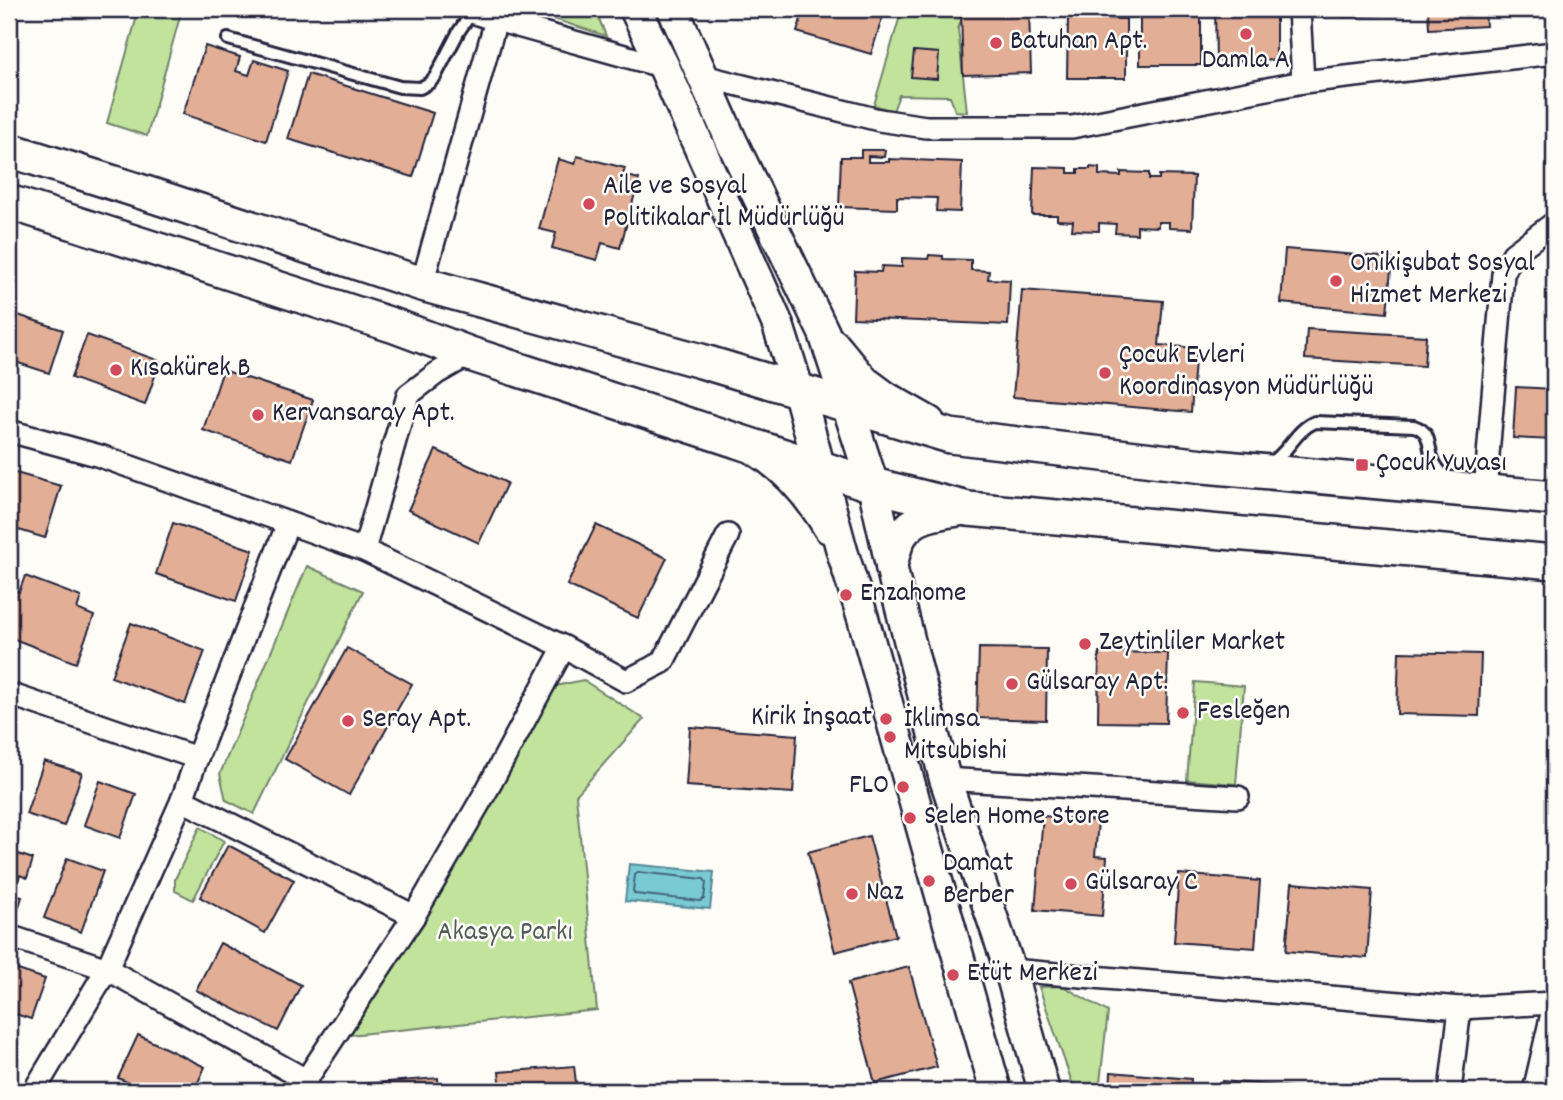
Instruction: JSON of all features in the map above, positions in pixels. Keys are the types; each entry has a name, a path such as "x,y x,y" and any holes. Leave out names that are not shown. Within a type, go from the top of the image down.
{"main road":[{"path":"9,150 422,284 701,361 950,436 1247,470 1554,498"},
{"path":"9,202 395,326 470,355 873,485 968,509 1554,562"}],"street":[{"path":"635,9 664,67 778,325 996,1091"},
{"path":"673,9 731,140 824,333 873,485 891,568 945,779 1010,970 1044,1091"},
{"path":"1299,9 1303,82"},
{"path":"472,12 664,67"},
{"path":"422,284 496,20"},
{"path":"703,76 878,120 926,127 1072,127 1303,82 1554,53"},
{"path":"1474,491 1503,274 1513,254 1554,223"},
{"path":"738,373 750,372 768,360 778,340 778,325"},
{"path":"824,333 873,389 932,424 971,439"},
{"path":"364,550 408,396 437,373 470,355"},
{"path":"9,431 100,456 364,550 565,647 626,681 663,662 728,534"},
{"path":"730,439 773,461 800,485 842,551"},
{"path":"891,568 901,536 912,523 927,516 968,509"},
{"path":"34,1091 107,969 182,800 288,523"},
{"path":"9,936 107,969 303,1086 414,916 488,789 565,647"},
{"path":"9,694 197,758"},
{"path":"945,779 1238,797"},
{"path":"182,800 414,916"},
{"path":"1010,970 1460,1009 1554,1004 1534,1091"},
{"path":"1450,1091 1460,1009"}],"lane":[{"path":"228,39 400,87 420,88 435,77 472,12"},
{"path":"1247,470 1276,460 1306,427 1315,422 1414,426 1422,428 1426,433 1432,457 1447,480 1474,491"}],"green space":[{"path":"139,9 182,9 147,136 107,123"},
{"path":"523,9 595,9 606,36"},
{"path":"902,9 965,9 958,29 967,112 955,111 950,96 899,95 893,111 874,105"},
{"path":"307,566 363,591 254,814 226,800 220,774"},
{"name":"Akasya Parkı","path":"583,680 644,719 576,795 597,1010 349,1035 556,686"},
{"path":"1195,682 1244,686 1236,784 1187,780"},
{"path":"200,827 224,841 193,900 175,891 175,879"},
{"path":"1063,986 1108,1012 1099,1091 1075,1091 1039,987"}],"water":[{"path":"629,864 714,872 710,909 625,901"}],"building":[{"path":"804,9 885,9 871,54 797,32"},
{"name":"Damla A","path":"1215,9 1276,9 1276,60 1216,61"},
{"path":"1343,9 1401,9 1402,14 1343,17"},
{"path":"1428,9 1485,9 1486,26 1429,29"},
{"name":"Batuhan Apt.","path":"1029,11 1031,73 963,75 961,13"},
{"path":"1140,13 1201,13 1201,65 1140,65"},
{"path":"1068,18 1126,19 1126,78 1067,78"},
{"path":"205,46 240,57 236,71 249,75 254,60 288,71 266,141 183,114"},
{"path":"914,51 939,53 937,79 911,77"},
{"path":"308,74 433,113 413,177 288,139"},
{"path":"861,150 885,150 884,157 868,156 868,162 889,162 889,159 962,162 960,212 936,211 937,198 897,197 897,209 839,207 841,157 861,157"},
{"name":"Aile ve Sosyal Politikalar İl Müdürlüğü","path":"577,156 625,168 623,175 639,179 620,248 602,243 597,260 552,248 556,233 539,229 558,159 575,164"},
{"path":"1034,167 1068,168 1068,173 1078,173 1078,169 1090,167 1099,168 1099,175 1121,176 1121,172 1149,173 1149,179 1159,179 1159,175 1194,176 1192,229 1169,228 1169,222 1158,222 1158,227 1137,226 1137,234 1115,233 1116,224 1099,223 1099,231 1072,230 1073,221 1057,220 1057,215 1032,215"},
{"name":"Onikişubat Sosyal Hizmet Merkezi","path":"1285,249 1392,258 1387,313 1281,303"},
{"path":"929,255 943,256 943,259 971,260 971,270 989,271 988,279 1010,280 1008,325 853,318 855,271 881,272 882,266 902,267 902,258 928,259"},
{"name":"Çocuk Evleri Koordinasyon Müdürlüğü","path":"1022,290 1163,301 1159,345 1196,348 1191,412 1013,397"},
{"path":"9,312 63,330 49,373 9,360"},
{"path":"1307,329 1426,336 1424,366 1305,359"},
{"name":"Kısakürek B","path":"87,335 160,361 145,405 71,378"},
{"name":"Kervansaray Apt.","path":"223,370 313,400 292,460 203,430"},
{"path":"1516,387 1554,389 1554,440 1513,438"},
{"path":"436,450 507,483 479,543 408,510"},
{"path":"9,471 61,486 45,538 9,527"},
{"path":"173,523 253,550 236,601 156,574"},
{"path":"596,525 667,558 638,618 567,585"},
{"path":"25,576 81,597 77,609 94,616 76,663 9,637 9,588 19,592"},
{"path":"131,623 205,651 185,704 111,677"},
{"name":"Seray Apt.","path":"347,648 412,684 349,795 285,759"},
{"name":"Gülsaray Apt.","path":"979,648 1047,649 1046,720 977,718"},
{"name":"Gülsaray Apt.","path":"1099,652 1168,653 1166,723 1098,722"},
{"path":"1399,652 1481,654 1479,716 1397,714"},
{"path":"690,727 797,735 793,793 686,786"},
{"path":"44,761 82,773 64,826 26,814"},
{"path":"100,781 136,794 120,838 84,825"},
{"name":"Gülsaray C","path":"1043,816 1098,821 1095,856 1107,857 1102,916 1035,910"},
{"name":"Naz","path":"869,836 896,936 835,952 808,852"},
{"path":"228,845 294,880 265,933 200,897"},
{"path":"9,851 33,859 27,878 20,875 14,895 22,897 15,919 9,918"},
{"path":"67,858 103,871 81,932 44,918"},
{"path":"1179,874 1260,881 1255,948 1174,942"},
{"path":"1292,883 1372,890 1367,958 1286,951"},
{"path":"220,943 301,985 278,1031 196,990"},
{"path":"9,967 45,979 31,1019 9,1012"},
{"name":"Naz","path":"909,967 937,1067 875,1083 848,983"},
{"path":"138,1035 205,1067 194,1091 146,1091 118,1078"},
{"path":"574,1066 577,1091 501,1091 499,1072"},
{"path":"1111,1072 1191,1079 1190,1091 1110,1091"},
{"path":"438,1078 439,1091 363,1091 363,1084"},
{"path":"1222,1081 1302,1088 1301,1091 1221,1091"},
{"path":"1337,1086 1395,1091 1337,1091"}],"place":[{"name":"Damla A","path":"1246,34"},
{"name":"Batuhan Apt.","path":"996,43"},
{"name":"Aile ve Sosyal Politikalar İl Müdürlüğü","path":"589,204"},
{"name":"Onikişubat Sosyal Hizmet Merkezi","path":"1336,281"},
{"name":"Kısakürek B","path":"116,370"},
{"name":"Çocuk Evleri Koordinasyon Müdürlüğü","path":"1105,373"},
{"name":"Kervansaray Apt.","path":"258,415"},
{"name":"Çocuk Yuvası","path":"1362,465"},
{"name":"Enzahome","path":"846,595"},
{"name":"Zeytinliler Market","path":"1085,644"},
{"name":"Gülsaray Apt.","path":"1012,684"},
{"name":"Fesleğen","path":"1183,713"},
{"name":"Kirik İnşaat","path":"886,719"},
{"name":"Seray Apt.","path":"348,721"},
{"name":"İklimsa Mitsubishi","path":"890,737"},
{"name":"FLO","path":"903,787"},
{"name":"Selen Home Store","path":"910,818"},
{"name":"Damat Berber","path":"929,881"},
{"name":"Gülsaray C","path":"1071,884"},
{"name":"Naz","path":"852,894"},
{"name":"Etüt Merkezi","path":"953,975"}]}
